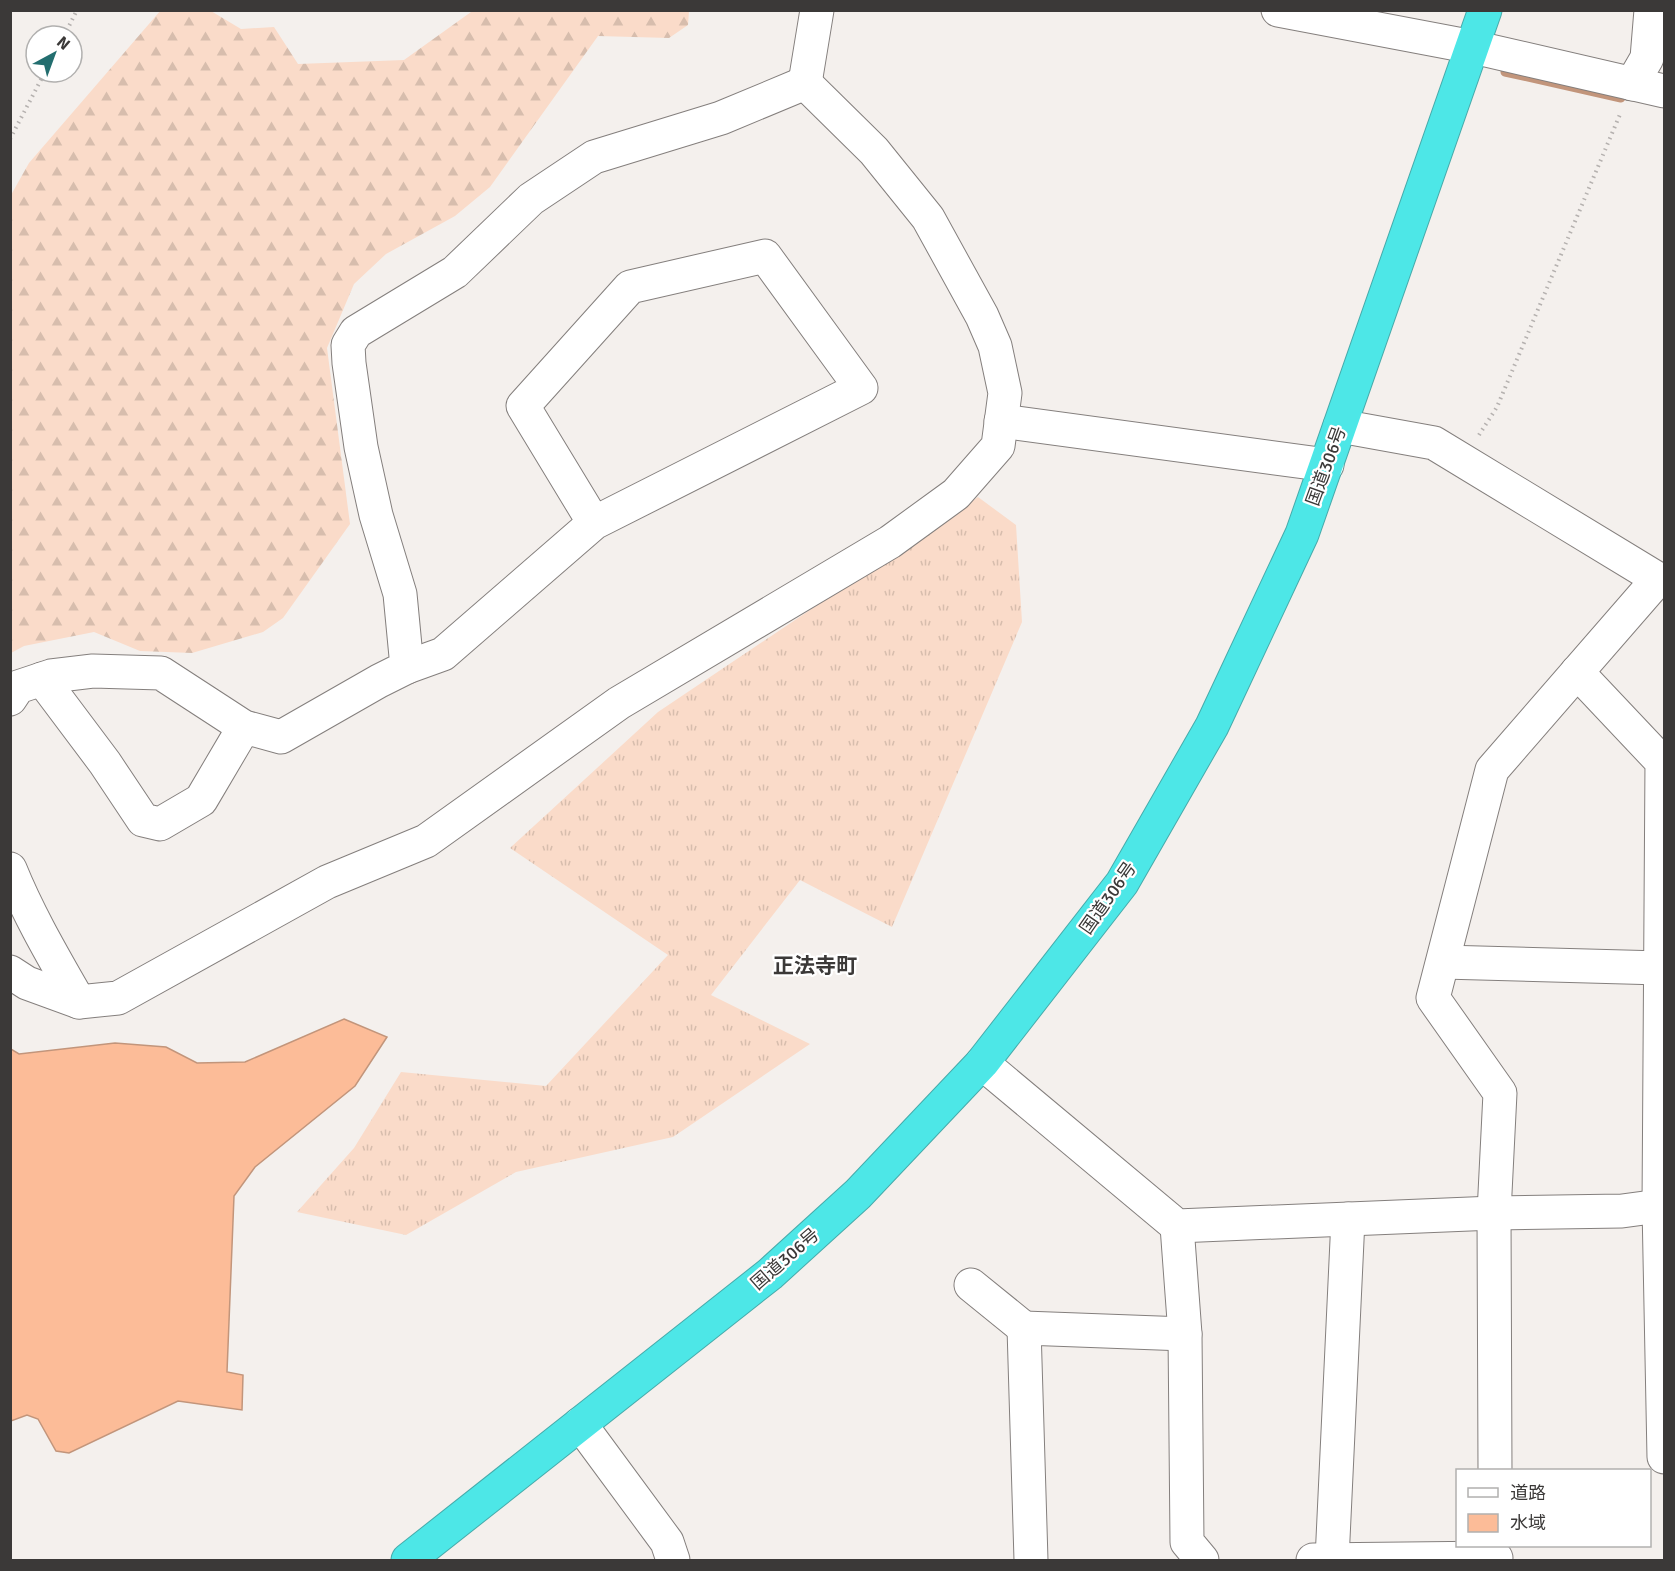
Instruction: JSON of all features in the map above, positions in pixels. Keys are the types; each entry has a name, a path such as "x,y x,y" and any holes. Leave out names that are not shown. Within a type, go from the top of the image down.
{"highway":[{"name":"国道306号","path":"408,1560 770,1274 858,1194 982,1063 1122,884 1212,726 1302,534 1485,10"}],"street":[{"path":"805,83 817,10"},
{"path":"1278,10 1473,47 1628,94 1665,91"},
{"path":"1628,94 1647,58 1651,10"},
{"path":"10,972 27,983 79,1002 118,998 327,882 426,841 619,703 890,542 956,494 998,446 1005,393 996,346 928,218 874,151 805,83"},
{"path":"407,667 400,594 376,515 359,437 348,345 356,332 455,272 531,199 594,157 721,118 805,83"},
{"path":"10,699 18,687 51,676 93,671 161,673 244,726 281,737 379,681 407,667 443,654 594,523 861,388 765,256 630,287 523,405 594,523"},
{"path":"1001,421 1327,465"},
{"path":"1340,426 1434,443 1661,575 1492,770 1433,999 1500,1093 1494,1213 1495,1469"},
{"path":"1577,672 1663,762 1659,1206 1665,1457"},
{"path":"42,679 143,820 160,824 201,800 244,726"},
{"path":"10,869 45,944 79,1002"},
{"path":"1443,962 1661,968"},
{"path":"982,1063 1177,1226 1494,1213 1622,1211 1659,1206"},
{"path":"1332,1560 1348,1219"},
{"path":"1177,1226 1185,1334 1187,1542 1202,1560"},
{"path":"971,1285 1024,1328 1185,1334"},
{"path":"1024,1328 1031,1560"},
{"path":"580,1424 667,1542 673,1560"},
{"path":"1313,1560 1496,1555"}],"path":[{"path":"70,24 77,10"},
{"path":"10,139 39,84"},
{"path":"1463,460 1497,407 1628,94"}],"green space":[{"path":"161,10 211,11 241,29 274,27 298,64 404,60 471,12 476,11 689,11 688,25 669,38 598,36 490,187 455,216 386,254 354,284 327,348 350,524 283,618 263,632 192,653 140,651 94,632 24,646 11,653 11,195 29,163"},
{"path":"978,497 1016,525 1022,622 892,927 800,880 711,995 810,1044 673,1137 516,1172 406,1235 297,1212 354,1148 401,1072 546,1086 668,955 510,848 658,712"}],"water":[{"path":"344,1019 387,1037 355,1086 255,1167 234,1196 227,1372 243,1375 242,1410 178,1401 69,1453 56,1451 38,1419 27,1415 11,1421 11,1049 19,1054 115,1043 166,1047 197,1063 245,1062"}],"waterway":[{"path":"1505,72 1621,98"}],"district":[{"name":"正法寺町","path":"815,966"}]}
